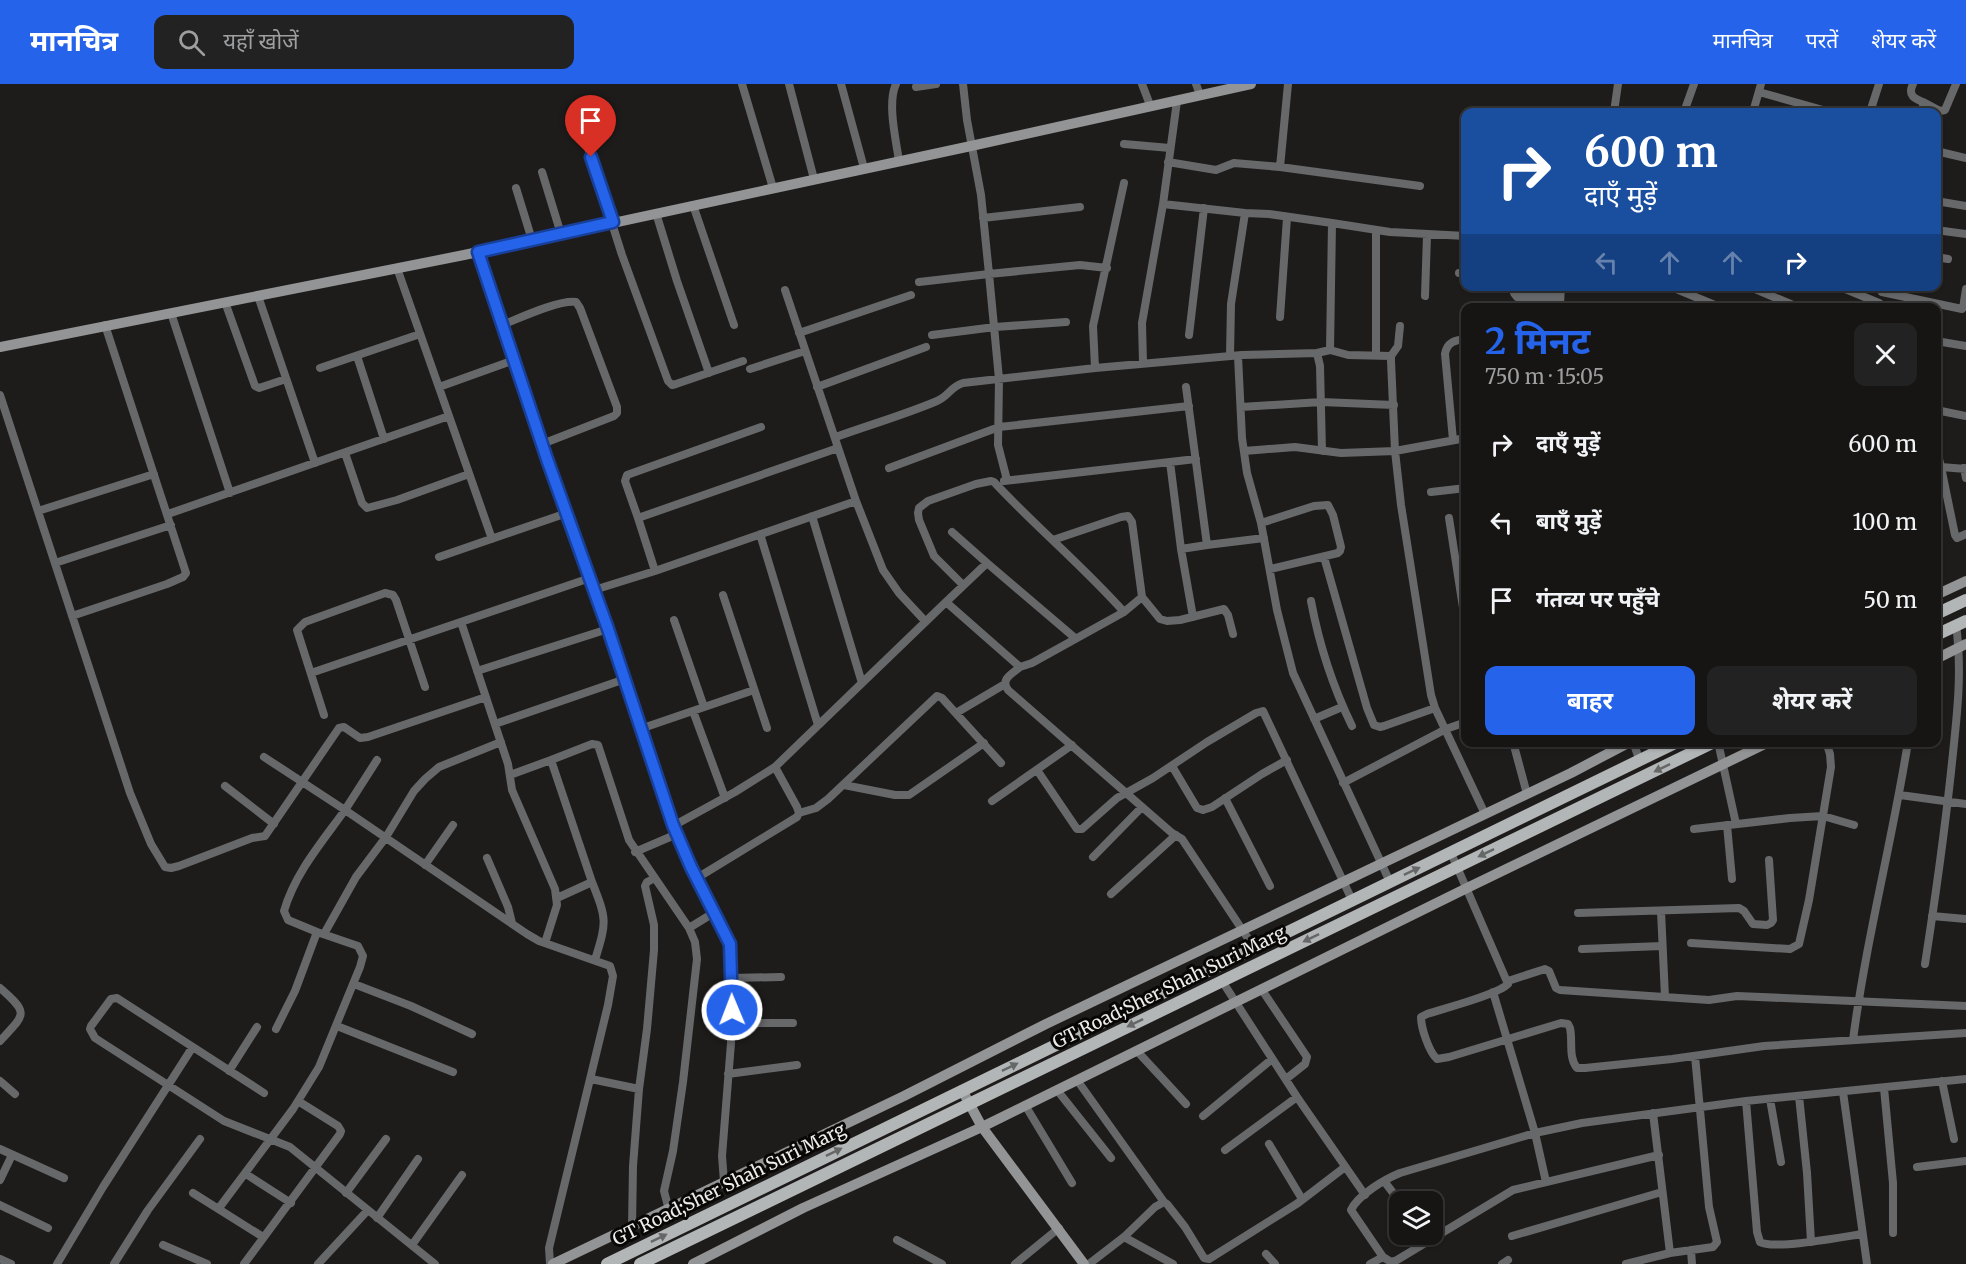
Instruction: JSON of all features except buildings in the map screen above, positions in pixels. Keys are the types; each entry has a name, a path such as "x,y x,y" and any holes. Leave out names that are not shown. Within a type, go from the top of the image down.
{"main road":[{"path":"0,347 478,252 1250,84"},
{"path":"1941,593 1966,581"},
{"path":"1941,612 1966,600"},
{"path":"1941,633 1961,623"},
{"path":"1941,656 1963,645"},
{"path":"552,1264 669,1210 1046,1024 1621,747"},
{"name":"GT Road;Sher Shah Suri Marg","path":"607,1264 1667,747"},
{"name":"GT Road;Sher Shah Suri Marg","path":"639,1264 1706,747"},
{"path":"693,1264 803,1208 982,1127 1758,747"},
{"path":"962,1090 982,1127 1087,1264"}],"street":[{"path":"742,84 773,188"},
{"path":"789,84 814,179"},
{"path":"841,84 864,168"},
{"path":"896,84 892,102 899,161"},
{"path":"916,87 936,84"},
{"path":"963,84 983,218 999,379 999,445 1007,480"},
{"path":"1142,84 1150,105"},
{"path":"1196,84 1200,96"},
{"path":"1280,167 1288,84"},
{"path":"1615,108 1618,84"},
{"path":"1685,108 1694,84"},
{"path":"1871,108 1879,84"},
{"path":"1913,84 1911,95 1934,108"},
{"path":"1941,111 1944,111 1956,84"},
{"path":"1754,108 1760,88 1818,108"},
{"path":"1143,363 1142,323 1177,101"},
{"path":"1922,108 1925,103"},
{"path":"584,135 637,297 669,381 676,384 743,361"},
{"path":"1124,144 1170,148"},
{"path":"1941,152 1966,158"},
{"path":"1168,162 1216,170 1234,163 1280,167 1420,186"},
{"path":"542,172 561,234"},
{"path":"1095,368 1093,326 1125,183"},
{"path":"516,188 532,240"},
{"path":"1941,202 1966,206"},
{"path":"1162,204 1269,214 1377,230 1461,236"},
{"path":"693,205 734,325"},
{"path":"983,218 1080,207"},
{"path":"1189,334 1204,208"},
{"path":"656,213 676,281 709,374"},
{"path":"1245,213 1231,304 1229,335 1234,356 1247,473 1264,538 1277,610 1293,673 1390,882"},
{"path":"1280,317 1287,218"},
{"path":"1330,350 1332,223"},
{"path":"1376,355 1377,230"},
{"path":"1941,231 1966,234"},
{"path":"1425,296 1427,235"},
{"path":"478,252 673,825 730,944 732,1023 722,1146 724,1182"},
{"path":"1941,257 1948,259"},
{"path":"919,282 1080,265 1107,268"},
{"path":"397,268 492,539"},
{"path":"1941,304 1962,309 1966,289"},
{"path":"785,291 856,501 883,570 899,593 925,621"},
{"path":"1514,291 1517,297 1560,297"},
{"path":"1561,291 1561,303"},
{"path":"1681,291 1710,303"},
{"path":"1760,291 1788,303"},
{"path":"1853,291 1874,303"},
{"path":"1891,291 1938,303"},
{"path":"799,333 912,295"},
{"path":"258,296 315,463"},
{"path":"502,325 553,306 572,301 577,303 617,407 617,413 614,416 542,444"},
{"path":"225,302 255,386 259,388 286,379"},
{"path":"171,313 230,493"},
{"path":"932,335 995,327 1066,322"},
{"path":"72,616 185,576 184,564 105,325"},
{"path":"1400,326 1398,346 1391,356 1395,451 1424,650 1435,708 1485,814"},
{"path":"320,368 420,334"},
{"path":"1453,440 1444,354 1448,345 1453,341 1461,340"},
{"path":"1941,341 1966,346"},
{"path":"818,387 926,347"},
{"path":"836,437 941,399 958,384 1143,363 1234,356 1317,353 1330,350 1348,355 1391,356"},
{"path":"750,369 805,351"},
{"path":"1317,353 1320,366 1322,451"},
{"path":"357,356 384,439"},
{"path":"439,387 514,360"},
{"path":"1186,387 1207,545"},
{"path":"0,395 130,794 151,844 165,867 179,866 252,838 265,836 339,728 344,727 360,738 368,737 486,698"},
{"path":"1240,407 1321,402 1394,405"},
{"path":"890,468 999,427 1189,406"},
{"path":"1941,411 1966,416"},
{"path":"168,514 449,416"},
{"path":"655,571 625,481 627,475 761,427"},
{"path":"1244,451 1295,447 1350,453 1395,451 1461,439"},
{"path":"638,518 838,448"},
{"path":"345,453 362,503 367,508 397,500 470,474"},
{"path":"963,585 934,556 919,520 919,508 928,501 966,487 988,482 1196,459"},
{"path":"1170,462 1181,549 1193,617"},
{"path":"1966,478 1965,469 1941,467 1955,535 1958,537 1966,534"},
{"path":"38,511 154,474"},
{"path":"994,482 1124,612"},
{"path":"1431,492 1461,489"},
{"path":"594,590 856,501"},
{"path":"1260,523 1314,506 1328,505 1333,514 1341,549 1338,553 1269,570"},
{"path":"439,557 567,513"},
{"path":"812,516 862,683"},
{"path":"1053,540 1121,517 1130,517 1142,597 1162,621 1180,620 1224,609 1233,634"},
{"path":"1449,518 1461,595"},
{"path":"54,563 171,525"},
{"path":"952,532 1075,638"},
{"path":"760,534 818,725"},
{"path":"1181,549 1264,538"},
{"path":"1324,557 1367,708 1374,725 1384,726 1435,708"},
{"path":"673,825 775,767 987,563"},
{"path":"311,673 590,578"},
{"path":"324,715 297,630 301,624 385,593 393,595 396,600 425,687"},
{"path":"723,595 767,728"},
{"path":"1142,597 1124,612 1032,663 1020,667 1006,678 1005,684 1011,694 1187,846 1255,949"},
{"path":"1311,601 1326,658 1342,706 1352,726"},
{"path":"946,602 1020,667"},
{"path":"674,620 704,707"},
{"path":"461,622 501,742 512,790 557,898 545,944"},
{"path":"1925,964 1948,803 1957,720 1963,645 1961,623"},
{"path":"477,672 608,629"},
{"path":"495,724 625,680"},
{"path":"956,713 1005,684"},
{"path":"640,729 754,690"},
{"path":"697,878 795,819 799,813 823,803 933,698 939,696 942,698 1001,763"},
{"path":"1314,719 1342,706"},
{"path":"693,711 724,798"},
{"path":"1037,770 1079,829 1085,827 1118,798 1207,742 1262,711 1352,900"},
{"path":"1343,783 1446,729 1461,724"},
{"path":"276,1029 321,933 414,791 439,767 501,742"},
{"path":"844,785 895,795 909,795 984,743"},
{"path":"510,775 592,744 598,745 624,828 635,852 689,928 695,942 697,960 681,1093 673,1151 664,1191 669,1210"},
{"path":"992,801 1072,745"},
{"path":"1514,747 1527,794"},
{"path":"1634,747 1640,760"},
{"path":"1718,747 1723,764 1732,825 1732,879"},
{"path":"1691,943 1790,949 1797,946 1809,900 1831,767 1832,759 1828,747"},
{"path":"1853,1040 1858,1001 1900,795 1907,747"},
{"path":"264,757 527,934 545,944 610,966 613,976 591,1079 549,1248 552,1264"},
{"path":"219,1208 298,1101 324,1058 354,984 363,956 361,948 288,920 285,916 285,908 292,887 304,867 377,760"},
{"path":"551,760 602,908 605,923 595,960"},
{"path":"1172,766 1200,810 1212,807 1287,760"},
{"path":"775,767 799,813"},
{"path":"225,786 274,824"},
{"path":"1900,795 1966,804"},
{"path":"1225,798 1269,886"},
{"path":"1093,857 1142,807"},
{"path":"1694,829 1823,816 1854,825"},
{"path":"425,865 453,825"},
{"path":"635,852 677,834"},
{"path":"1111,894 1176,835"},
{"path":"1451,853 1508,981 1506,987 1421,1017 1432,1052 1437,1059 1561,1023 1568,1024 1572,1035 1572,1058 1577,1068 1695,1056 1764,1046 1966,1033"},
{"path":"487,858 508,907 512,923"},
{"path":"1578,913 1739,908 1753,924 1770,925 1773,920 1773,898 1769,860"},
{"path":"632,1227 633,1166 639,1089 654,950 654,925 645,886 647,882 655,878"},
{"path":"557,898 592,882"},
{"path":"1661,911 1665,998"},
{"path":"689,928 716,912"},
{"path":"1932,916 1966,919"},
{"path":"1582,949 1662,946"},
{"path":"1508,981 1545,969 1549,970 1556,988 1560,990 1709,1000 1737,996 1966,1005"},
{"path":"732,978 781,977"},
{"path":"1222,981 1297,1097 1365,1195"},
{"path":"354,984 411,1006 472,1034"},
{"path":"0,988 19,1005 22,1012 21,1017 0,1041"},
{"path":"1262,990 1307,1057 1305,1064 1286,1080"},
{"path":"1493,992 1535,1133 1546,1182"},
{"path":"264,1093 117,998 111,999 90,1029 93,1036 224,1120 238,1128 271,1138 290,1147 435,1264"},
{"path":"732,1023 793,1023"},
{"path":"338,1026 453,1072"},
{"path":"229,1071 257,1027"},
{"path":"57,1264 88,1211 192,1048"},
{"path":"1137,1051 1186,1104"},
{"path":"1626,1264 1670,1253 1713,1247 1717,1242 1709,1207 1695,1056"},
{"path":"1203,1116 1272,1059"},
{"path":"728,1074 797,1065"},
{"path":"591,1079 639,1089"},
{"path":"1416,1245 1394,1262 1387,1261 1351,1210 1353,1206 1384,1180 1400,1173 1535,1133 1582,1123 1746,1101 1966,1079"},
{"path":"1077,1080 1164,1202 1173,1211 1204,1258 1208,1259 1302,1199 1345,1167"},
{"path":"0,1081 15,1094"},
{"path":"1942,1081 1954,1139"},
{"path":"1884,1088 1893,1183 1893,1233"},
{"path":"1056,1090 1111,1158"},
{"path":"1843,1092 1867,1264"},
{"path":"1799,1096 1807,1173 1810,1242"},
{"path":"1225,1150 1297,1097"},
{"path":"1770,1099 1781,1162"},
{"path":"243,1264 291,1203 341,1131 335,1124 298,1101"},
{"path":"1746,1101 1758,1238 1763,1244 1810,1242 1862,1234"},
{"path":"1025,1105 1072,1183"},
{"path":"1653,1113 1670,1253"},
{"path":"114,1264 148,1210 200,1139"},
{"path":"346,1193 386,1139"},
{"path":"1269,1144 1302,1199"},
{"path":"0,1149 64,1178"},
{"path":"0,1180 12,1155"},
{"path":"1443,1228 1506,1193 1659,1155"},
{"path":"377,1218 418,1159"},
{"path":"1917,1167 1966,1161"},
{"path":"246,1174 291,1203"},
{"path":"412,1245 462,1174"},
{"path":"1384,1180 1392,1191"},
{"path":"1512,1236 1662,1192"},
{"path":"194,1193 263,1237"},
{"path":"1087,1264 1124,1237 1155,1207 1164,1202"},
{"path":"0,1205 48,1228"},
{"path":"318,1264 368,1210"},
{"path":"1015,1264 1059,1228"},
{"path":"1124,1237 1173,1264"},
{"path":"897,1240 942,1264"},
{"path":"163,1245 207,1264"},
{"path":"1691,1250 1692,1264"},
{"path":"1266,1254 1275,1264"},
{"path":"1370,1264 1383,1257"},
{"path":"0,1259 11,1264"}],"route":[{"path":"591,157 613,222 478,252 673,825 691,867 716,912 730,944 732,1010"}]}
